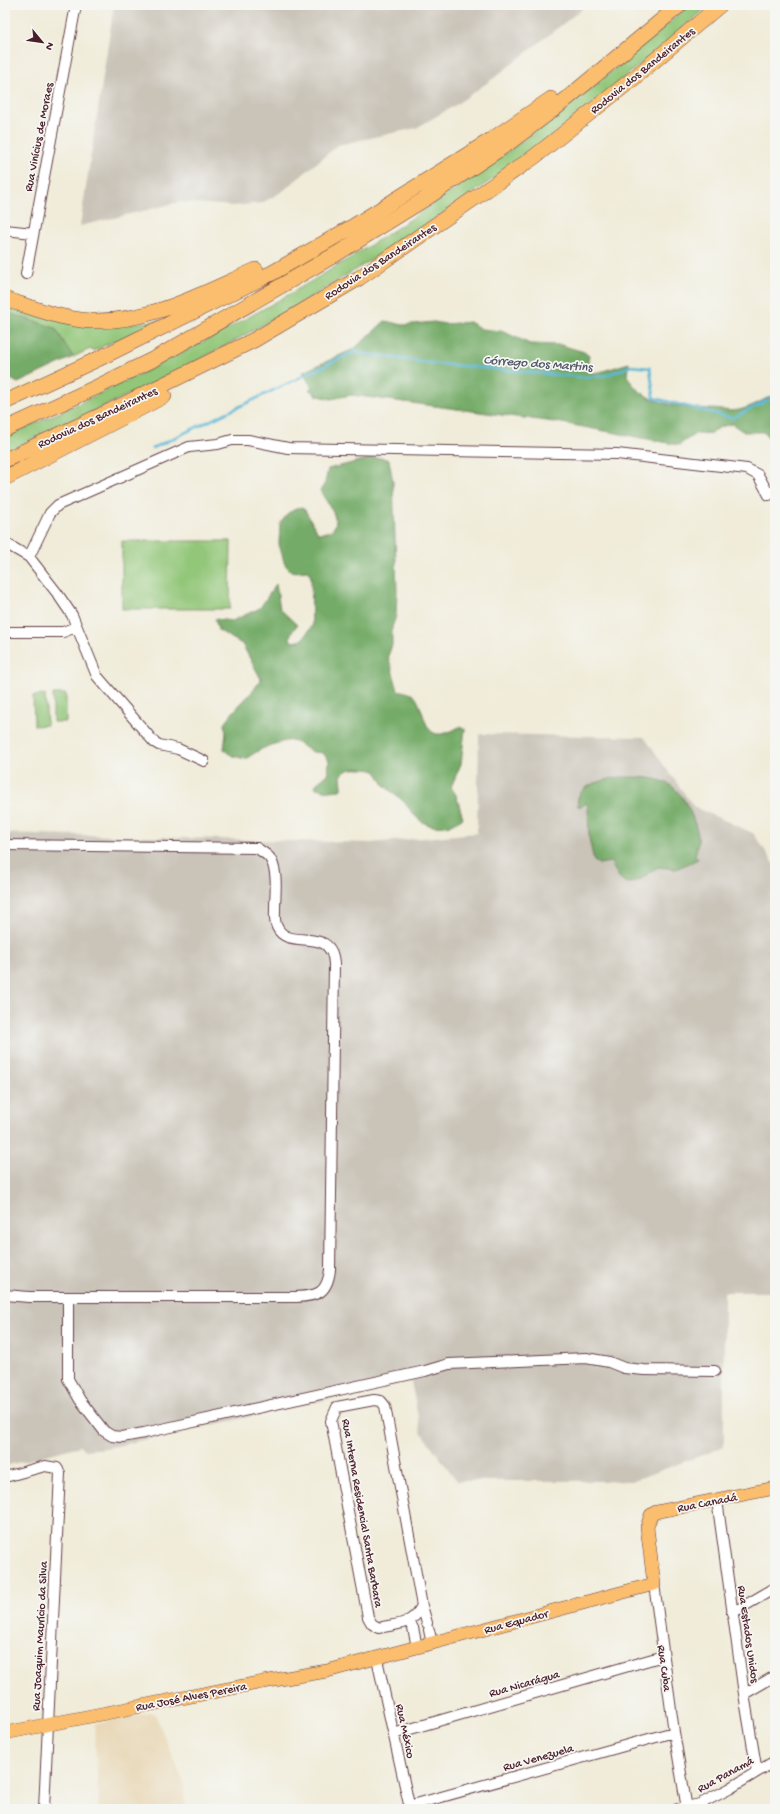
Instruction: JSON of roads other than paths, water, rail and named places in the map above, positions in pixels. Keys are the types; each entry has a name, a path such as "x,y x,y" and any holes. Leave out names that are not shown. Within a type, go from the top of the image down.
{"highway":[{"name":"Rodovia dos Bandeirantes","path":"5,429 156,358 338,253 425,199 510,142 558,106 680,5"},
{"name":"Rodovia dos Bandeirantes","path":"5,460 108,412 254,340 359,278 534,157 645,70 720,5"},
{"path":"5,402 98,360 272,272 352,227 494,138 549,101 600,71"},
{"path":"5,298 62,316 90,321 142,317 193,298 352,227"},
{"path":"5,478 182,386 254,340"}],"main road":[{"name":"Rua Canadá","path":"647,1527 651,1515 656,1512 775,1488"},
{"name":"Rua Cuba","path":"647,1527 654,1584"},
{"name":"Rua Equador","path":"377,1659 654,1584"},
{"name":"Rua José Alves Pereira","path":"5,1733 327,1671 377,1659"}],"street":[{"name":"Rua Vinícius de Moraes","path":"26,274 76,5"},
{"path":"5,230 33,233"},
{"path":"29,557 50,513 58,505 189,447 218,444 232,440 262,441 288,448 617,454 747,468 758,475 769,495 775,490"},
{"path":"5,543 29,557 57,593 72,615 97,676 154,742 159,745 178,749 204,761"},
{"path":"5,632 63,632 76,627"},
{"path":"5,845 257,848 269,857 275,873 275,920 277,927 281,932 295,939 318,940 324,943 334,958 330,1270 327,1286 322,1292 310,1297 68,1297 5,1295"},
{"path":"68,1297 68,1379 80,1400 104,1431 112,1436 122,1437 152,1431 425,1371 449,1364 586,1358 609,1362 624,1368 644,1370 715,1371"},
{"name":"Rua Interna Residencial Santa Barbara","path":"409,1622 379,1628 372,1624 368,1617 331,1421 337,1407 374,1400 381,1401 385,1406 422,1606 432,1644"},
{"name":"Rua Joaquim Maurício da Silva","path":"5,1477 45,1466 58,1468 60,1473 44,1809"},
{"name":"Rua Estados Unidos","path":"717,1500 732,1613 757,1772"},
{"name":"Rua Cuba","path":"654,1584 674,1732 687,1808"},
{"path":"732,1613 775,1588"},
{"path":"417,1647 413,1628 409,1622 416,1616 422,1606"},
{"name":"Rua Nicarágua","path":"393,1734 663,1656"},
{"name":"Rua México","path":"377,1659 410,1808"},
{"path":"744,1694 775,1676"},
{"name":"Rua Venezuela","path":"410,1808 674,1732"},
{"name":"Rua Panamá","path":"677,1809 700,1804 729,1789 775,1761"}],"waterway":[{"name":"Córrego dos Martins","path":"153,448 353,352 431,363 580,377 604,376 631,366 650,368 654,398 733,418 775,396"}]}
